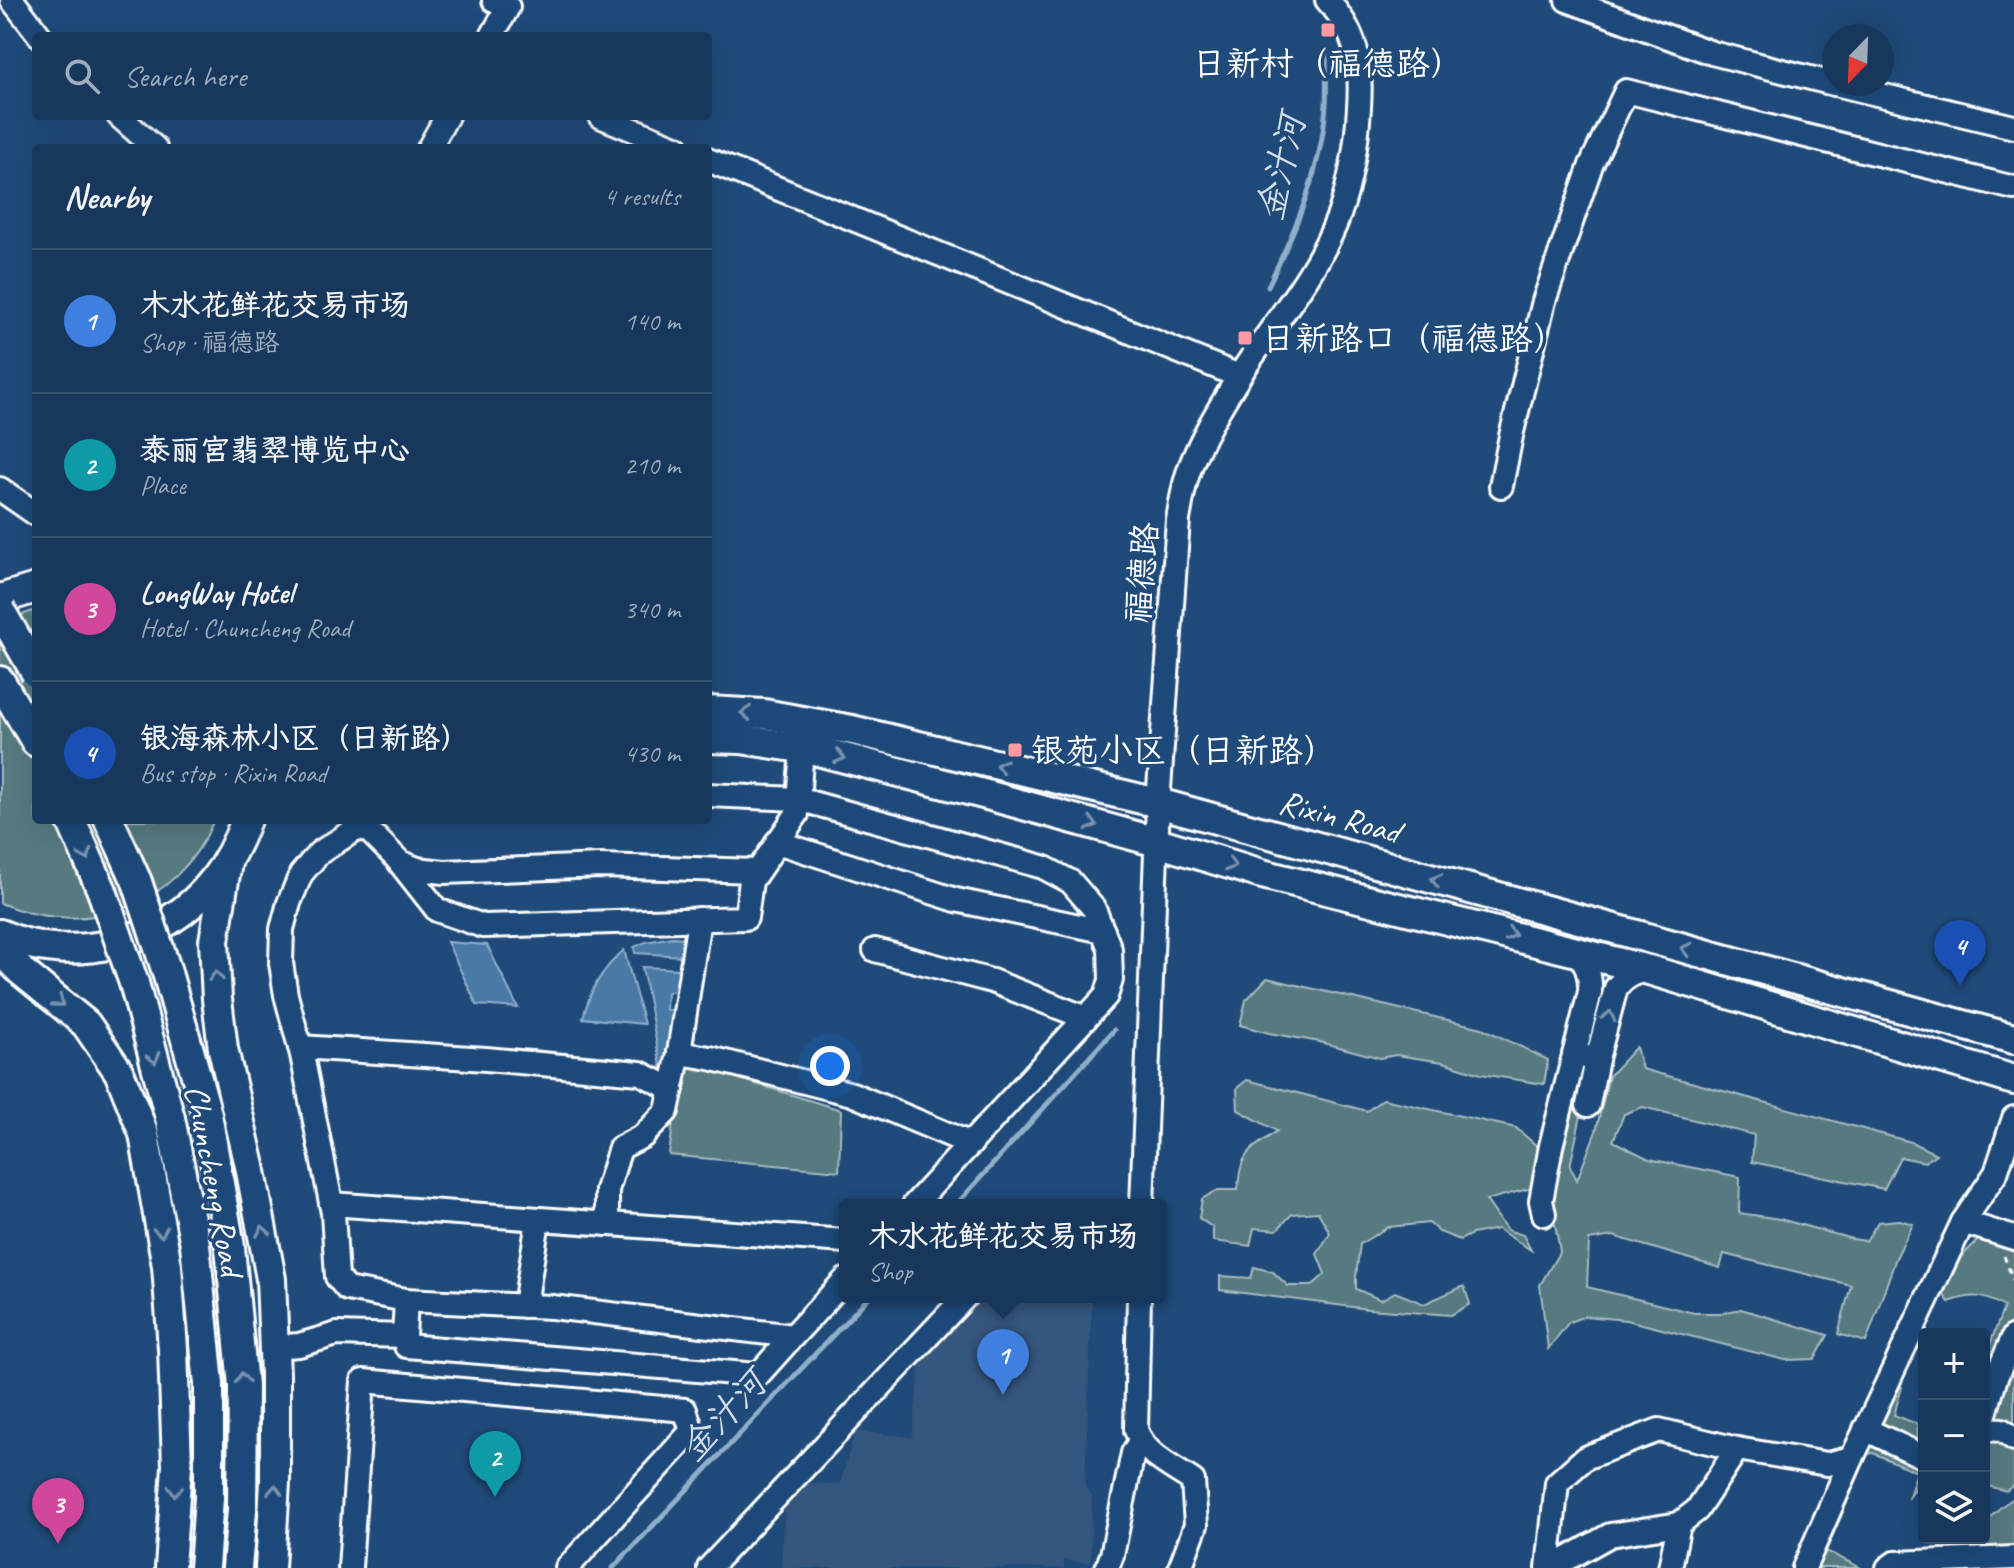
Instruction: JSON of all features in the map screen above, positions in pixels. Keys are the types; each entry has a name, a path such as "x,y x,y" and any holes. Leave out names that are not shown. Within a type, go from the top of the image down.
{"main road":[{"path":"0,599 32,589"},
{"path":"0,610 32,666"},
{"path":"0,681 32,735"},
{"name":"Rixin Road","path":"712,711 764,714 852,730 1158,803 2014,1039"},
{"path":"712,738 741,739 802,749 987,795 1262,874 2014,1059"},
{"name":"Chuncheng Road","path":"73,824 102,891 134,983 170,1118 195,1244 209,1384 209,1498 204,1568"},
{"name":"Chuncheng Road","path":"111,824 137,882 166,969 207,1114 230,1247 243,1386 242,1510 237,1568"},
{"path":"0,934 51,948 86,948 120,942 162,925 198,898 214,881 238,842 245,824"},
{"path":"227,862 214,941 219,1012 223,1049 250,1166 271,1279 275,1482 270,1568"},
{"path":"0,950 86,1024 119,1072 144,1134 167,1266 173,1349 177,1466 170,1568"},
{"name":"Rixin Road","path":"1761,970 2014,1020"},
{"path":"1709,986 2014,1080"}],"street":[{"path":"12,0 37,32"},
{"path":"494,0 508,7 494,32"},
{"path":"1567,0 1712,53 1822,81"},
{"name":"福德路","path":"1142,1199 1158,803 1178,520 1185,481 1203,439 1239,376 1299,290 1339,214 1358,123 1360,88 1358,56 1337,3"},
{"path":"1501,486 1544,301 1591,165 1626,91 2014,188"},
{"path":"1884,96 2014,127"},
{"path":"124,120 150,144"},
{"path":"431,144 445,120"},
{"path":"610,120 668,144"},
{"path":"712,162 1239,376"},
{"path":"0,489 32,511"},
{"path":"373,824 437,910 483,926 746,918 751,881 797,814 802,749"},
{"path":"712,795 798,799 1043,867 1071,882 1094,909 1110,949 1111,980 1106,996 920,1199"},
{"path":"370,824 319,853 301,874 282,929 281,963 286,995 300,1047 331,1204 337,1277 347,1289 406,1300 552,1307 793,1336"},
{"path":"777,842 956,900 1103,931"},
{"path":"400,862 417,869 444,872 601,866 757,871"},
{"path":"607,1224 607,1190 620,1148 643,1136 667,1111 699,919"},
{"path":"875,950 992,981 1086,1018"},
{"path":"1544,1214 1541,1201 1551,1146 1590,992 1591,979 1586,962 1575,950"},
{"path":"1588,1105 1616,988 1623,979 1649,970"},
{"path":"300,1047 640,1073 672,1089"},
{"path":"679,1053 852,1094 971,1144"},
{"path":"1574,1055 1597,1059"},
{"path":"1812,1564 1865,1429 1963,1222 1996,1173 2014,1118"},
{"path":"331,1204 839,1241"},
{"path":"525,1306 538,1220"},
{"path":"1963,1222 2010,1237"},
{"path":"406,1300 406,1346 758,1375 839,1286"},
{"path":"709,1568 959,1303"},
{"path":"1139,1303 1136,1430 1147,1450 1193,1481 1196,1525 1180,1568"},
{"path":"274,1347 299,1345 337,1334 404,1336"},
{"path":"1989,1400 2014,1336"},
{"path":"350,1568 363,1381 685,1410 692,1431 567,1568"},
{"path":"1865,1429 1918,1454"},
{"path":"1990,1429 2002,1430 2014,1439"},
{"path":"1550,1568 1557,1483 1585,1458 1659,1430 1737,1449 1827,1464 1852,1458"},
{"path":"1107,1568 1133,1453 1140,1441"},
{"path":"1550,1568 1610,1535 1679,1524 1697,1510 1737,1449"},
{"path":"1670,1568 1679,1524"},
{"path":"1888,1568 1895,1563 2014,1558"}],"path":[{"path":"2010,1237 2003,1258 2014,1282"}],"shaded area":[{"path":"672,937 684,938 682,956 635,953 634,947"},
{"path":"447,942 487,945 518,1008 477,1005"},
{"path":"624,950 644,1024 583,1018 598,981"},
{"path":"642,967 681,969 679,992 667,992 666,1010 678,1010 663,1077"},
{"path":"971,1303 1092,1303 1085,1487 1092,1496 1091,1563 1064,1560 1064,1568 781,1568 785,1503 804,1483 840,1484 855,1431 912,1437 921,1358"}],"green space":[{"path":"32,611 32,824 212,824 198,850 177,875 153,894 125,908 96,916 65,918 32,913 0,903 0,622"},
{"path":"1267,978 1482,1028 1548,1060 1544,1084 1481,1074 1443,1062 1396,1055 1380,1058 1240,1025 1246,1000"},
{"path":"1636,1047 1642,1069 1911,1142 1936,1154 1925,1162 1900,1157 1884,1189 1752,1162 1754,1135 1643,1107 1624,1114 1613,1141 1649,1159 1740,1177 1739,1213 1780,1219 1866,1241 1878,1222 1900,1220 1913,1224 1896,1258 1866,1342 1838,1334 1851,1285 1724,1254 1720,1268 1613,1236 1589,1240 1587,1287 1694,1313 1741,1309 1828,1335 1815,1359 1785,1360 1626,1320 1585,1316 1569,1322 1548,1349 1540,1285 1560,1251 1555,1224 1546,1228 1573,1108 1582,1111 1570,1166 1577,1180 1596,1131 1609,1076"},
{"path":"681,1061 841,1110 839,1171 669,1155"},
{"path":"1247,1080 1367,1111 1383,1099 1516,1128 1546,1154 1532,1188 1486,1200 1507,1230 1523,1235 1531,1250 1498,1229 1472,1234 1460,1240 1439,1232 1429,1223 1388,1227 1360,1244 1356,1289 1381,1300 1395,1292 1424,1304 1464,1286 1470,1304 1451,1315 1368,1309 1220,1290 1220,1276 1251,1278 1254,1267 1273,1272 1288,1286 1312,1286 1325,1274 1317,1254 1330,1233 1318,1212 1292,1214 1277,1230 1254,1228 1250,1246 1213,1241 1213,1228 1199,1218 1202,1199 1218,1190 1238,1190 1241,1168 1247,1154 1277,1131 1238,1110 1237,1088"},
{"path":"1978,1240 2014,1252 2014,1485 2006,1491 1990,1487 1990,1344 2004,1307 1977,1297 1949,1302 1941,1291 1952,1266"},
{"path":"1896,1384 1902,1387 1894,1415 1917,1424 1918,1485 1908,1499 1917,1472 1873,1453 1868,1454 1826,1551 1861,1568 1812,1568"},
{"path":"2014,1498 2014,1551 1953,1551 1961,1544 1990,1544 1990,1517"}],"waterway":[{"name":"金汁河","path":"1268,286 1298,221 1319,152 1326,104 1326,55"},
{"name":"金汁河","path":"961,1199 1114,1030"},
{"name":"金汁河","path":"613,1568 863,1303"}],"place":[{"name":"日新村（福德路）","path":"1328,30"},
{"name":"日新路口（福德路）","path":"1245,338"},
{"name":"银苑小区（日新路）","path":"1015,750"},
{"name":"银海森林小区（日新路）","path":"1960,986"},
{"name":"木水花鲜花交易市场","path":"1003,1395"},
{"name":"泰丽宫翡翠博览中心","path":"495,1497"},
{"name":"LongWay Hotel","path":"58,1544"}]}
